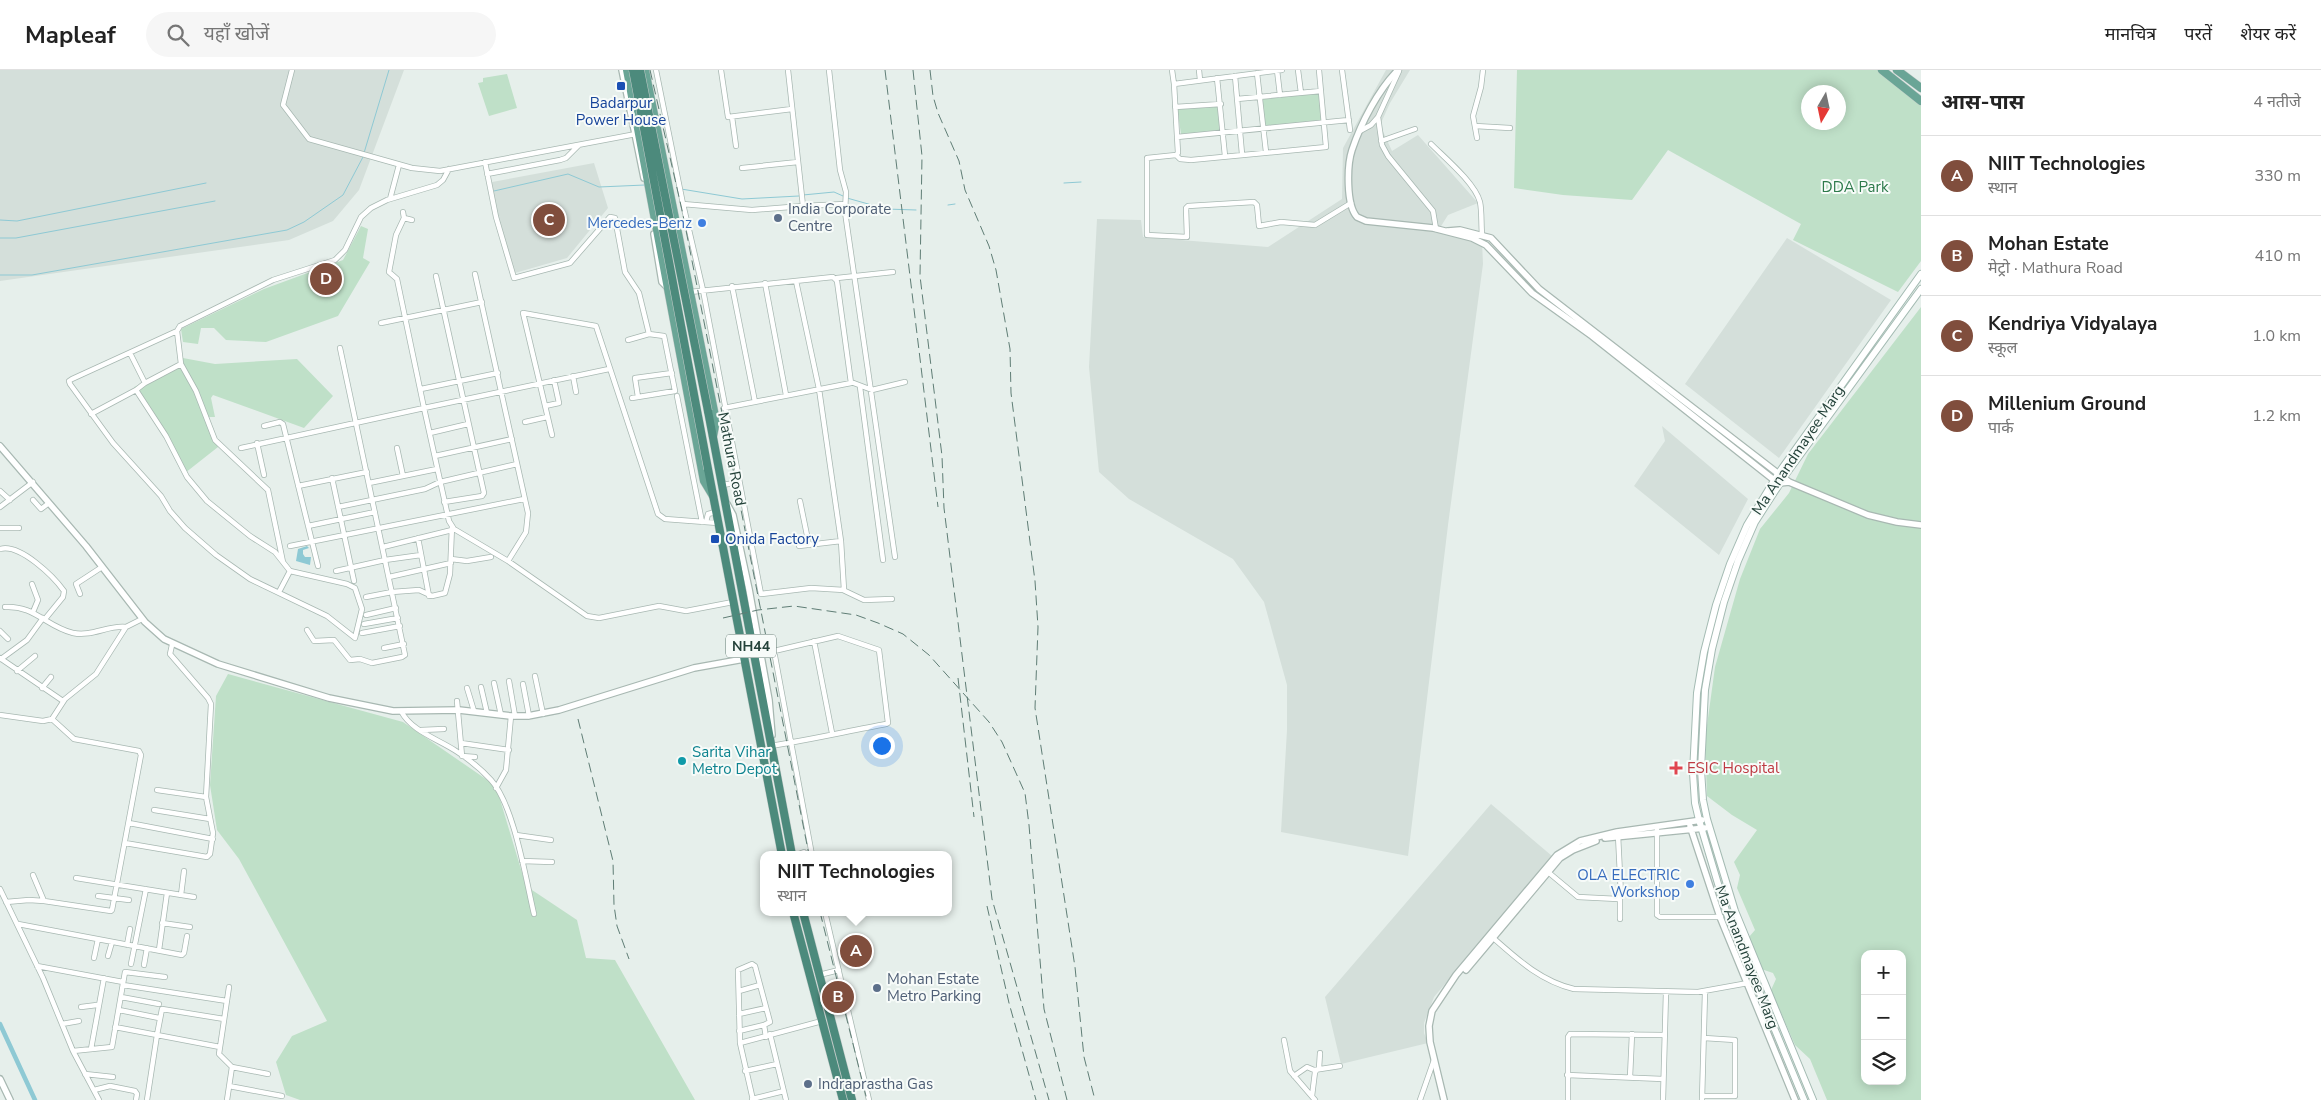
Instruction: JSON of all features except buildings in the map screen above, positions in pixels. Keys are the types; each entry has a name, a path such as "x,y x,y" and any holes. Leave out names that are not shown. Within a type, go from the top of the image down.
{"highway":[{"name":"Mathura Road","path":"633,70 781,851"},
{"name":"Mathura Road","path":"640,70 714,436 772,758 791,851"},
{"path":"795,916 843,1100"},
{"path":"804,916 852,1100"}],"main road":[{"name":"Mathura Road","path":"627,70 637,134 644,154 648,185 704,481 713,497"},
{"name":"Mathura Road","path":"645,70 716,421 714,436"},
{"path":"1882,70 1921,101"},
{"path":"1897,70 1920,85"},
{"path":"630,95 650,94"},
{"path":"644,154 661,152"},
{"name":"Ma Anandmayee Marg","path":"1813,1100 1735,911 1709,827 1702,800 1701,753 1705,690 1712,649 1738,561 1755,522 1781,479 1921,274"},
{"name":"Ma Anandmayee Marg","path":"1804,1100 1755,981 1724,915 1698,820 1694,794 1694,732 1704,652 1730,564 1747,525 1921,288"}],"street":[{"path":"292,70 283,105 309,138 317,142 422,170 449,169 637,134 648,185"},
{"path":"622,70 630,95"},
{"path":"656,70 679,188 703,290 761,594 811,588 843,590 864,600 892,598"},
{"path":"721,70 727,115 732,117 792,109"},
{"path":"788,70 803,204"},
{"path":"829,70 854,278 872,390 895,557"},
{"path":"1172,70 1177,137 1176,155"},
{"path":"1199,70 1200,80"},
{"path":"1174,84 1279,70 1280,95"},
{"path":"1298,70 1301,93"},
{"path":"1319,70 1326,146 1184,160 1176,155 1147,158 1146,224 1148,236 1187,237 1186,208 1188,206 1254,202 1257,205 1259,226 1281,222 1312,225 1351,204"},
{"path":"1342,70 1350,130"},
{"path":"1360,131 1371,125 1378,117 1398,70"},
{"path":"1398,70 1383,88 1360,131 1351,154 1349,191 1354,214 1361,219 1436,228 1486,245 1530,291 1781,479 1868,515 1897,522 1921,525"},
{"path":"1477,138 1472,116 1481,87 1482,70"},
{"path":"1257,73 1266,152"},
{"path":"1235,76 1242,154"},
{"path":"1217,78 1225,156"},
{"path":"1237,99 1321,91"},
{"path":"650,94 661,93"},
{"path":"1175,107 1221,104"},
{"path":"732,117 736,146"},
{"path":"1378,117 1381,141 1388,156 1433,211 1436,228"},
{"path":"1177,137 1224,134 1349,120"},
{"path":"1475,126 1510,128"},
{"path":"1381,141 1415,129"},
{"path":"1432,144 1470,184 1476,194 1480,202 1482,234"},
{"path":"487,174 566,158 579,145"},
{"path":"485,162 496,217 514,278 570,263 608,219 615,217 625,272 639,293 649,334"},
{"path":"742,168 798,162"},
{"path":"390,199 399,165"},
{"path":"136,390 166,436 194,486 229,520 275,552 290,571 347,584 355,588 362,609 356,636 352,638 327,616 250,579 231,566 186,528 91,414 69,381 177,331 180,326 273,280 340,256 361,217 371,208 390,199 437,185 443,180 449,169"},
{"path":"683,204 752,210 846,199"},
{"path":"366,597 392,592 419,590 429,596 445,593 451,561 452,528 444,502 397,279 389,272 396,235 404,218 403,212"},
{"path":"404,218 412,220"},
{"path":"1448,231 1460,230 1482,234 1491,238 1539,289 1781,479"},
{"path":"690,292 765,282 854,278 893,272"},
{"path":"475,274 528,513 528,526 525,535 508,561"},
{"path":"436,276 483,495 444,502"},
{"path":"837,278 851,382"},
{"path":"796,281 819,389 841,541 843,590"},
{"path":"765,282 786,395"},
{"path":"732,286 754,402"},
{"path":"381,323 482,302"},
{"path":"552,435 524,312 596,326 658,514 665,519 718,523"},
{"path":"177,331 181,364 196,391 215,440 268,490 283,562"},
{"path":"628,340 649,334 664,336 676,391 632,398"},
{"path":"307,630 314,641 334,640 350,660 360,659 372,663 402,658 405,655 340,348"},
{"path":"130,353 144,383"},
{"path":"91,414 181,364"},
{"path":"241,448 257,443 610,369"},
{"path":"421,389 498,373"},
{"path":"638,397 635,378 672,373"},
{"path":"573,376 576,392"},
{"path":"545,406 560,403 554,380"},
{"path":"724,408 851,382 872,390 905,382"},
{"path":"860,387 883,560"},
{"path":"677,396 704,522"},
{"path":"525,422 547,417"},
{"path":"264,426 282,423 318,566"},
{"path":"430,433 468,424"},
{"path":"435,456 512,439"},
{"path":"257,443 264,475"},
{"path":"0,446 33,482 142,619 172,645 218,664 328,698 401,711 459,710 529,716 542,714 694,668 744,659"},
{"path":"398,448 403,476"},
{"path":"338,507 425,489 440,482 517,464"},
{"path":"369,484 437,469"},
{"path":"298,486 367,472"},
{"path":"332,478 354,581"},
{"path":"0,507 33,482"},
{"path":"723,485 739,482"},
{"path":"0,491 10,500"},
{"path":"290,546 524,499"},
{"path":"33,500 41,509 49,503"},
{"path":"800,501 809,545"},
{"path":"308,526 375,512"},
{"path":"704,522 708,514 716,512"},
{"path":"0,528 19,528"},
{"path":"383,547 452,528 508,561 592,618 656,606 686,611 733,602"},
{"path":"418,538 429,596"},
{"path":"799,546 841,541"},
{"path":"0,549 4,548 17,552 39,565 52,575 64,591 63,597 27,640 0,658 63,701"},
{"path":"336,571 386,560 421,555"},
{"path":"389,577 451,561 467,561 491,557"},
{"path":"80,594 76,584 102,567"},
{"path":"279,592 290,571"},
{"path":"32,584 38,600 33,612"},
{"path":"5,607 21,607 65,630 78,634 94,633 117,626 126,627"},
{"path":"366,615 396,608"},
{"path":"364,624 398,618"},
{"path":"0,715 44,721 52,719 63,701 96,674 126,627 142,619"},
{"path":"362,633 400,626"},
{"path":"0,631 8,638"},
{"path":"771,746 790,743 832,733 888,723 880,652 842,636 773,652 790,743 811,851"},
{"path":"814,641 832,733"},
{"path":"384,648 404,644"},
{"path":"125,843 210,856 213,839 206,797 211,704 170,654 172,645"},
{"path":"17,671 35,656"},
{"path":"535,676 542,714"},
{"path":"42,688 52,677"},
{"path":"496,788 504,776 509,750 513,716 509,681"},
{"path":"494,683 501,715"},
{"path":"523,684 529,716"},
{"path":"481,687 487,713"},
{"path":"467,688 474,711"},
{"path":"457,700 462,756"},
{"path":"401,711 405,719 462,756 491,779 516,835 534,914"},
{"path":"6,902 44,901 111,911 129,823 140,753 74,739 52,719"},
{"path":"421,730 444,729"},
{"path":"461,743 509,750"},
{"path":"462,756 475,758"},
{"path":"157,790 206,797"},
{"path":"154,810 210,819"},
{"path":"1690,825 1698,820 1707,819"},
{"path":"129,823 213,839"},
{"path":"1690,825 1724,915 1747,984 1795,1100"},
{"path":"1446,1100 1434,1058 1430,1028 1432,1011 1436,1002 1564,849 1580,841 1618,834 1690,825 1700,828 1709,827"},
{"path":"1657,829 1657,915 1660,917 1724,915"},
{"path":"1492,936 1560,858 1573,850 1618,834"},
{"path":"1618,834 1620,919"},
{"path":"516,835 551,840"},
{"path":"522,861 552,862"},
{"path":"181,895 184,871"},
{"path":"1548,872 1578,897 1620,898"},
{"path":"33,875 44,901"},
{"path":"76,878 194,897"},
{"path":"0,889 37,966 73,1051 99,1100"},
{"path":"131,964 146,889"},
{"path":"159,950 167,893"},
{"path":"98,896 129,900"},
{"path":"826,916 869,1100"},
{"path":"162,923 190,927"},
{"path":"18,924 183,954 187,936"},
{"path":"127,945 130,929"},
{"path":"1492,936 1529,968 1556,984 1574,989 1705,992 1755,981"},
{"path":"94,958 98,939"},
{"path":"108,956 112,942"},
{"path":"144,965 147,948"},
{"path":"739,1031 770,1024 755,966 752,964 738,970 739,1031 740,1042 753,1100 784,1092"},
{"path":"37,966 227,1001"},
{"path":"819,975 839,970"},
{"path":"73,1051 112,1047 125,972 165,977"},
{"path":"91,1049 97,1005 104,978"},
{"path":"739,991 760,985"},
{"path":"229,987 219,1056 232,1067 268,1074"},
{"path":"1663,1100 1666,992"},
{"path":"1704,1038 1735,1040 1735,1096 1702,1098 1705,992"},
{"path":"121,997 159,1004"},
{"path":"81,1007 97,1005"},
{"path":"739,1014 766,1008"},
{"path":"146,1100 162,1009 224,1019"},
{"path":"118,1010 159,1018"},
{"path":"740,1042 822,1020"},
{"path":"62,1024 79,1022"},
{"path":"764,1025 786,1100"},
{"path":"115,1027 220,1047"},
{"path":"1430,1028 1446,1100"},
{"path":"1568,1100 1568,1037 1570,1034 1664,1034"},
{"path":"1630,1077 1632,1034"},
{"path":"1284,1040 1289,1068 1314,1098"},
{"path":"1314,1098 1315,1072 1318,1069 1320,1054"},
{"path":"1420,1100 1434,1058"},
{"path":"746,1071 777,1064"},
{"path":"1294,1076 1306,1068 1318,1069 1340,1066"},
{"path":"227,1100 232,1067"},
{"path":"85,1074 113,1078"},
{"path":"1567,1075 1663,1079"},
{"path":"0,1079 10,1100"},
{"path":"94,1090 110,1086 135,1090 137,1094 136,1100"},
{"path":"229,1086 282,1096"},
{"path":"266,1100 267,1093"}],"shaded area":[{"path":"0,70 404,70 359,190 333,221 289,240 0,281"},
{"path":"1386,70 1410,70 1390,103 1380,125 1392,151 1418,135 1478,203 1448,215 1438,231 1482,241 1483,264 1448,525 1408,856 1281,832 1287,730 1287,685 1264,602 1233,559 1129,499 1099,472 1089,367 1097,219 1141,220 1143,237 1268,247 1342,199 1343,148"},
{"path":"594,163 608,208 567,258 515,273 494,203 492,182"},
{"path":"1787,238 1891,300 1779,458 1685,384"},
{"path":"1662,426 1748,499 1719,555 1634,486 1665,441"},
{"path":"1491,804 1552,856 1434,997 1424,1023 1424,1033 1428,1043 1341,1064 1325,997"}],"green space":[{"name":"DDA Park","path":"1517,70 1878,70 1921,106 1921,261 1898,292 1793,240 1801,224 1668,150 1632,200 1563,195 1514,188"},
{"path":"507,74 517,108 489,116 478,83 483,82 483,78"},
{"path":"1319,90 1323,121 1261,127 1258,96"},
{"path":"1218,103 1221,131 1181,134 1177,107"},
{"path":"361,226 368,229 363,258 370,262 338,316 266,342 226,340 214,328 201,328 198,344 183,342 181,329 264,289 343,260"},
{"path":"1921,307 1921,1100 1827,1100 1810,1059 1795,1045 1771,990 1776,979 1773,973 1761,969 1749,937 1755,930 1737,888 1740,875 1734,862 1757,830 1732,815 1707,796 1705,740 1715,667 1740,579 1760,529 1789,493 1808,454"},
{"path":"183,358 215,364 297,359 333,396 304,428 213,395 211,398 215,417 209,417 218,447 185,473 134,387 183,365"},
{"path":"228,674 403,722 496,786 526,886 577,920 586,958 615,960 695,1100 300,1100 286,1095 276,1062 292,1036 327,1021 239,859 217,830 210,785 216,696"}],"water":[{"path":"307,546 309,548 303,550 303,554 305,557 311,557 310,565 296,561 298,549"}],"waterway":[{"path":"364,153 389,70"},
{"path":"0,275 32,275 287,230 304,222 343,195 363,157"},
{"path":"494,191 568,174 599,187 645,185"},
{"path":"1064,183 1081,182"},
{"path":"0,220 17,221 206,183"},
{"path":"681,189 742,199 799,196"},
{"path":"803,195 834,192 843,196"},
{"path":"847,198 886,209 916,210"},
{"path":"0,238 16,238 215,201"},
{"path":"948,205 955,204"},
{"path":"0,1024 35,1100"}],"railway":[{"path":"650,70 682,210 808,851"},
{"path":"885,70 938,507"},
{"path":"913,70 922,156 920,276 942,456 944,508 992,899 1049,1100"},
{"path":"930,70 933,96 938,113 959,161 965,190 989,246 996,270 1010,349 1011,393 1035,581 1038,627 1035,708 1075,967 1084,1057 1095,1100"},
{"path":"723,618 758,610 794,606 856,615 878,623 903,634 929,655 989,722 1002,742 1025,793 1044,1009 1067,1100"},
{"path":"958,678 974,817"},
{"path":"578,719 613,861 614,905 617,926 629,959"},
{"path":"987,906 1009,1003 1036,1100"},
{"path":"821,916 867,1100"}],"place":[{"name":"Badarpur Power House","path":"621,86"},
{"name":"India Corporate Centre","path":"778,218"},
{"name":"Kendriya Vidyalaya","path":"549,220"},
{"name":"Mercedes-Benz","path":"702,223"},
{"name":"Millenium Ground","path":"326,279"},
{"name":"Onida Factory","path":"715,539"},
{"name":"Sarita Vihar Metro Depot","path":"682,761"},
{"name":"ESIC Hospital","path":"1676,768"},
{"name":"OLA ELECTRIC Workshop","path":"1690,884"},
{"name":"NIIT Technologies","path":"856,951"},
{"name":"Mohan Estate Metro Parking","path":"877,988"},
{"name":"Mohan Estate","path":"838,997"},
{"name":"Indraprastha Gas","path":"808,1084"}]}
